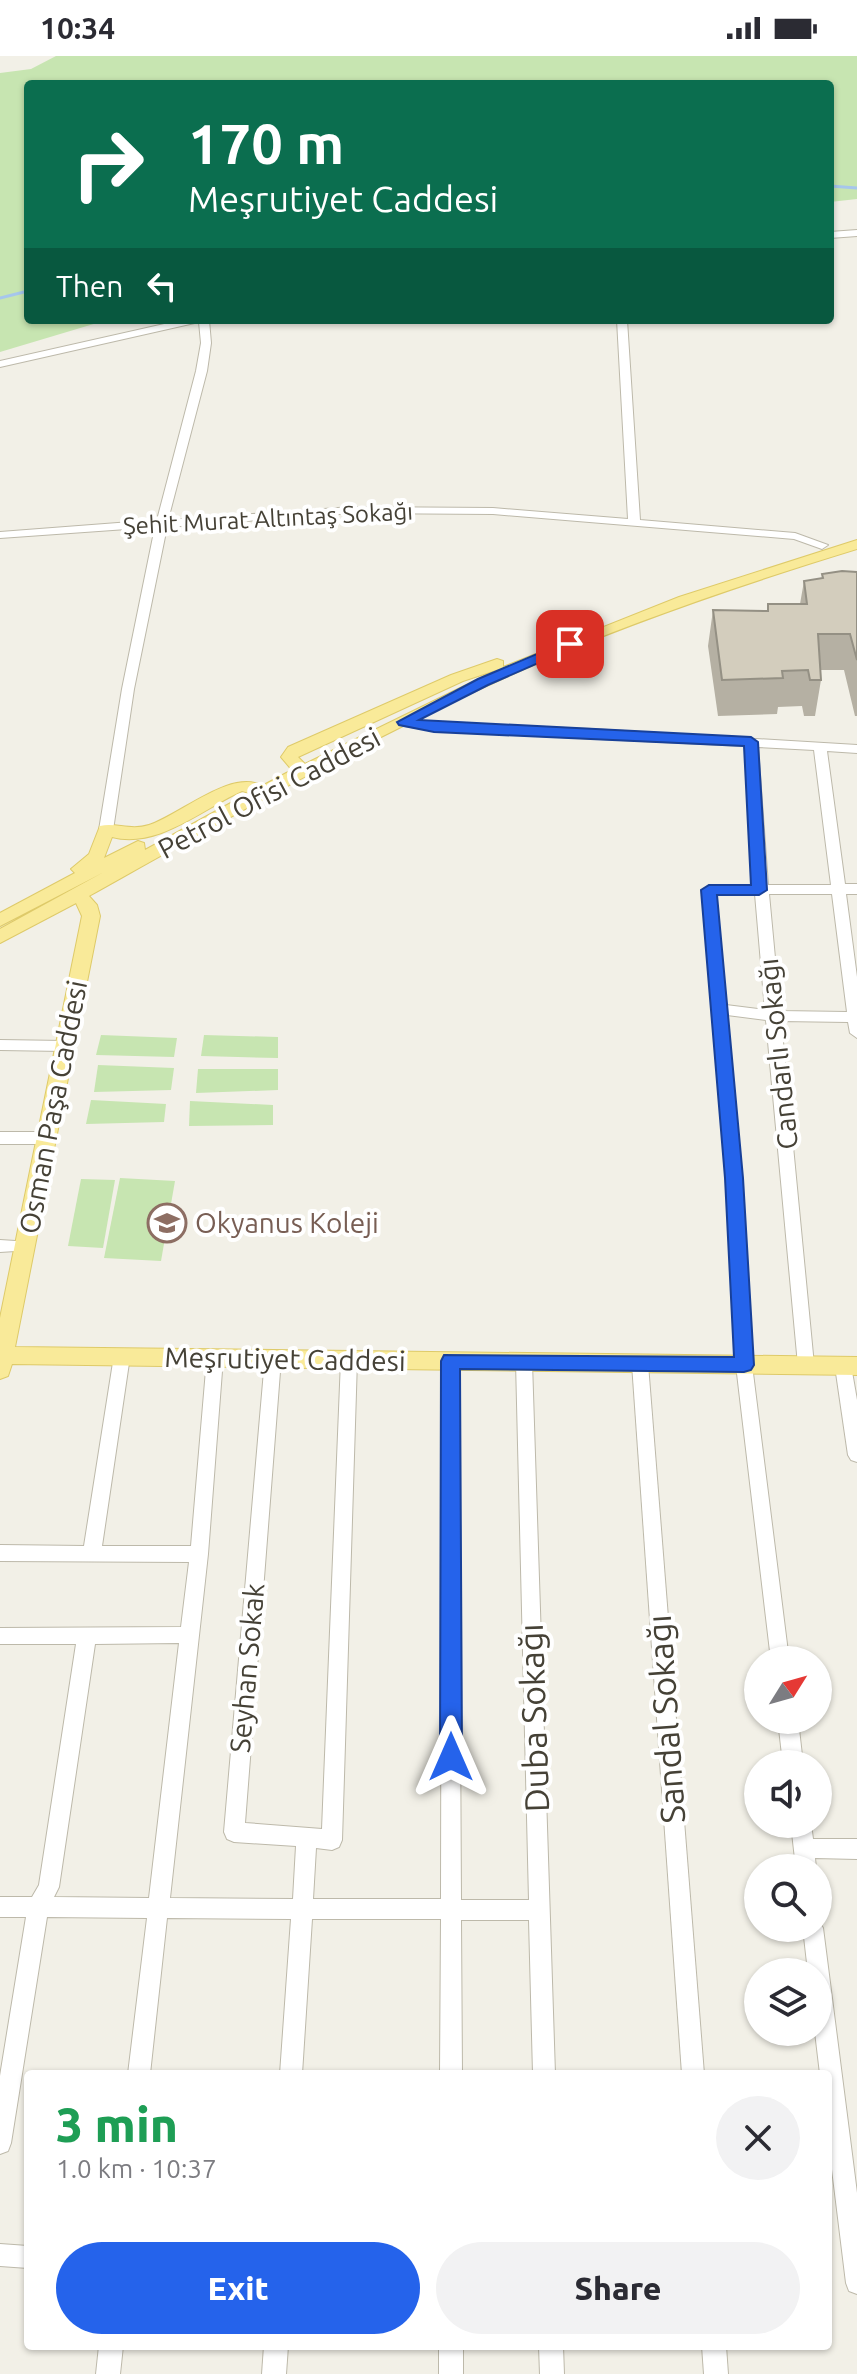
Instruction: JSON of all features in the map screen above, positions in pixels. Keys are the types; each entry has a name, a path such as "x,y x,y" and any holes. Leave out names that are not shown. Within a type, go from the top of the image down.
{"main road":[{"path":"299,768 289,757 294,751 457,678 665,596 857,533"},
{"name":"Petrol Ofisi Caddesi","path":"2,919 299,768 404,722 515,667 640,615 857,544"},
{"path":"0,937 78,895 255,812 265,801 256,790 229,790 147,833 126,836 106,830 101,850 90,863 2,919"},
{"name":"Osman Paşa Caddesi","path":"1,1360 91,916 88,905 78,895"},
{"name":"Meşrutiyet Caddesi","path":"1,1360 122,1356 850,1366"}],"street":[{"path":"834,235 857,233"},
{"path":"0,364 178,324"},
{"path":"106,830 120,730 162,523 194,399 204,351 205,324"},
{"path":"622,324 634,523"},
{"name":"Şehit Murat Altıntaş Sokağı","path":"0,535 352,510 493,511 795,536 822,545"},
{"path":"404,722 434,727 857,749"},
{"name":"Candarlı Sokağı","path":"751,742 759,890 775,1016 806,1365"},
{"path":"820,747 857,1033"},
{"path":"778,1646 744,1365 734,1178 709,890 857,889"},
{"path":"719,1009 775,1016 857,1017"},
{"path":"0,1045 64,1046"},
{"path":"0,1138 45,1138"},
{"path":"0,1246 25,1246"},
{"path":"92,1554 122,1356"},
{"path":"139,2070 199,1554 215,1358"},
{"name":"Seyhan Sokak","path":"273,1359 234,1832 307,1837"},
{"path":"291,2070 307,1837 332,1840 349,1360"},
{"path":"450,1361 451,2070"},
{"name":"Duba Sokağı","path":"524,1362 544,2070"},
{"name":"Sandal Sokağı","path":"640,1364 693,2070"},
{"path":"850,1366 857,1455"},
{"path":"0,1553 199,1554"},
{"path":"0,1636 189,1635"},
{"path":"0,2143 38,1907 49,1887 87,1636"},
{"path":"828,1854 857,1849"},
{"path":"0,1907 540,1910"},
{"path":"814,1942 827,2070"},
{"path":"832,2117 857,2283"},
{"path":"0,2255 24,2257"},
{"path":"108,2374 111,2350"},
{"path":"274,2374 276,2350"},
{"path":"451,2350 451,2374"},
{"path":"551,2350 552,2374"},
{"path":"714,2350 716,2374"}],"green space":[{"path":"56,56 857,56 857,199 834,202 834,80 24,80 24,324 94,324 0,352 0,73 31,69"},
{"path":"101,1035 177,1038 174,1057 96,1055"},
{"path":"204,1035 278,1037 278,1058 201,1056"},
{"path":"98,1065 174,1068 171,1090 94,1092"},
{"path":"198,1069 278,1069 278,1090 196,1093"},
{"path":"91,1100 166,1104 164,1122 86,1124"},
{"path":"190,1101 273,1105 273,1125 189,1126"},
{"path":"120,1178 175,1181 161,1261 104,1258"},
{"path":"81,1179 115,1180 103,1248 68,1246"}],"building":[{"path":"842,571 857,572 857,660 850,634 818,634 821,680 810,680 808,670 782,671 783,678 722,680 713,610 768,611 768,604 807,604 804,581"}],"waterway":[{"path":"834,186 857,188"},
{"path":"0,298 24,292"}],"place":[{"name":"Okyanus Koleji","path":"167,1223"}],"route":[{"path":"451,1757 450,1361 744,1365 734,1178 709,890 759,890 751,742 434,727 404,722 483,682 570,644"}]}
